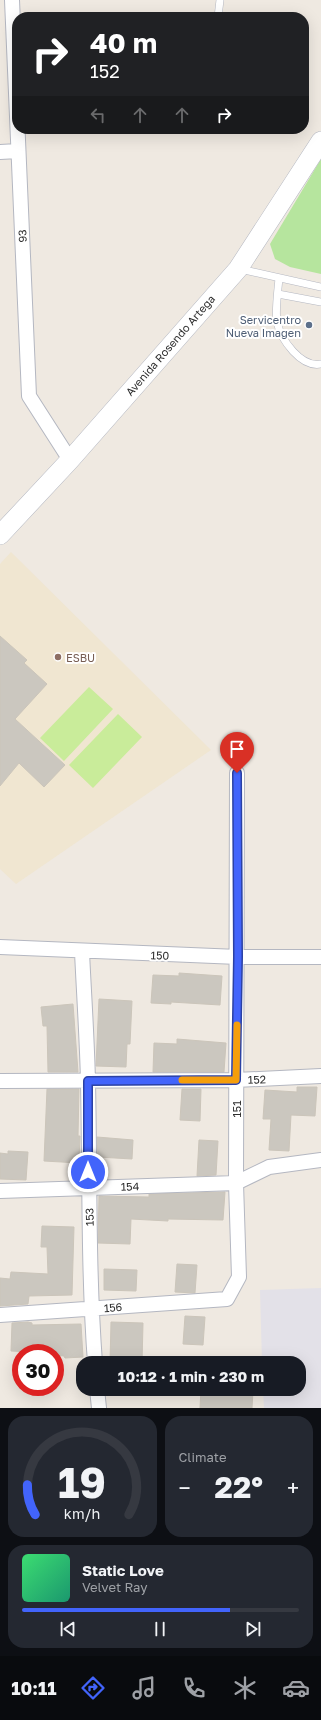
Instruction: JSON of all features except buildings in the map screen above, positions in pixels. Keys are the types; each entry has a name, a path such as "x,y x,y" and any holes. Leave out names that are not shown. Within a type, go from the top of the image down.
{"main road":[{"name":"Avenida Rosendo Artega","path":"0,535 70,460 238,269 321,141"}],"street":[{"name":"93","path":"12,0 13,12"},
{"name":"93","path":"18,134 29,396 70,460"},
{"path":"0,152 18,151"},
{"name":"151","path":"227,1299 239,1277 236,1183 238,957 237,773"},
{"name":"150","path":"0,947 82,952 238,957 321,957"},
{"name":"153","path":"82,952 88,1081 88,1187 91,1309 94,1356"},
{"name":"152","path":"0,1081 236,1080 321,1076"},
{"path":"236,1183 269,1166 321,1160"},
{"name":"154","path":"0,1191 236,1183"},
{"name":"156","path":"0,1315 227,1299"},
{"path":"97,1396 98,1408"}],"lane":[{"path":"219,12 220,0"},
{"path":"238,269 321,286"},
{"path":"279,278 277,322 288,344 299,358 316,365 321,364"},
{"path":"278,294 321,302"}],"shaded area":[{"name":"ESBU","path":"11,552 211,750 16,884 0,869 0,564"},
{"path":"321,1288 321,1408 264,1408 263,1396 306,1396 306,1356 262,1356 260,1290"}],"green space":[{"path":"321,159 321,274 290,267 275,259 270,244"},
{"path":"89,687 113,709 64,761 40,738"},
{"path":"118,714 142,737 93,788 69,765"}],"slow traffic":[{"path":"182,1080 236,1080 237,1025"}],"place":[{"name":"Servicentro Nueva Imagen","path":"309,325"},
{"name":"ESBU","path":"58,657"}],"route":[{"path":"88,1172 88,1081 236,1080 238,957 237,773"}]}
